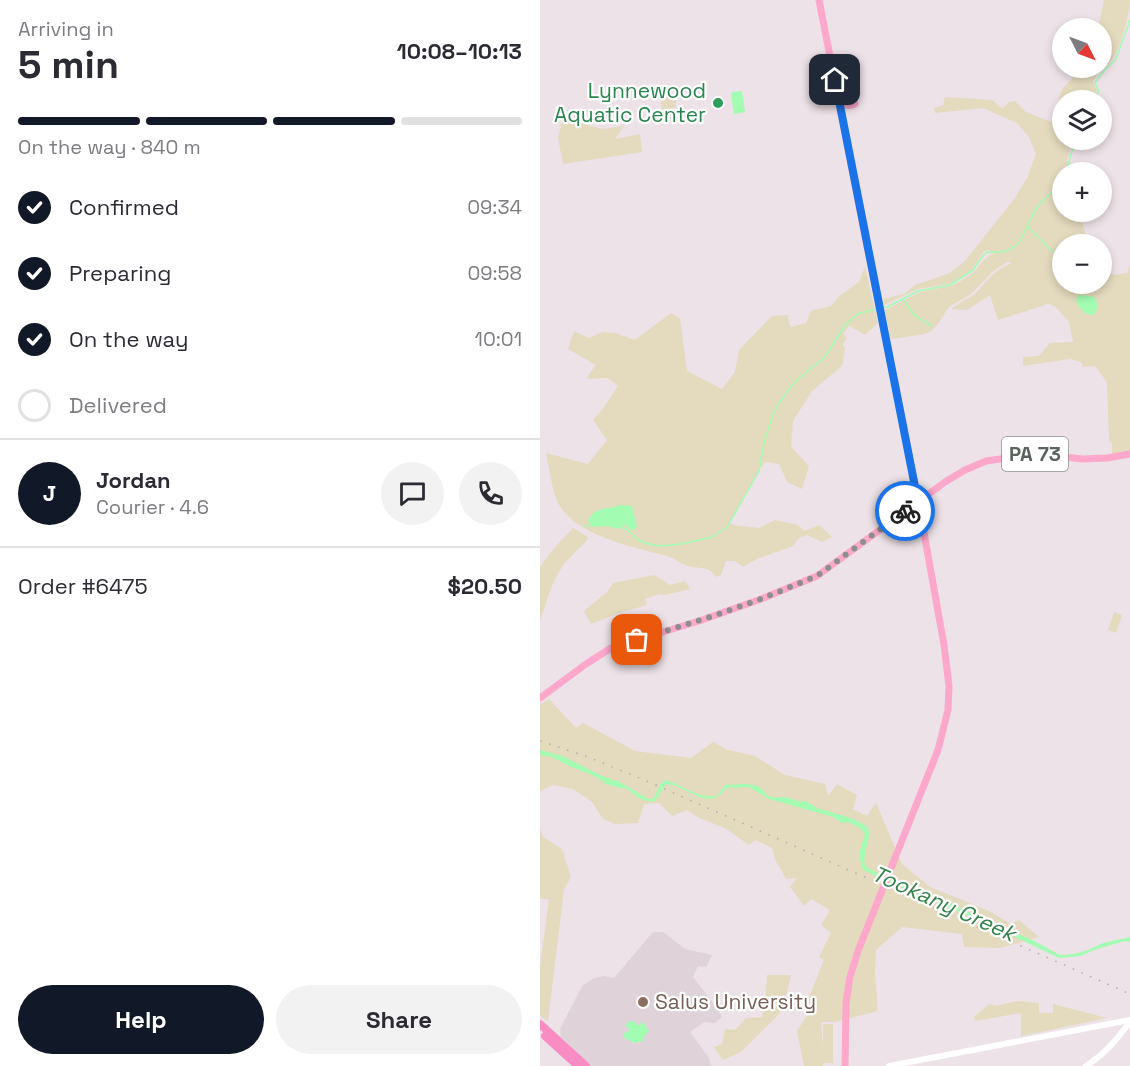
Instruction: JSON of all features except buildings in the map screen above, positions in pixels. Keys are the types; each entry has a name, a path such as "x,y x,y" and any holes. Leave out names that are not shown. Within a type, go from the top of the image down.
{"highway":[{"path":"540,1024 586,1066"},
{"path":"540,1031 578,1066"}],"main road":[{"path":"819,0 918,502 948,668 949,686 948,710 938,750 858,951 845,1012 844,1064"},
{"path":"839,99 847,106 855,104"},
{"name":"PA 73","path":"918,502 951,478 986,461 1035,454 1083,459 1130,454"},
{"path":"540,699 587,663 611,648 702,620 817,576 918,502"},
{"path":"889,1066 1130,1021"},
{"path":"1086,1066 1099,1058 1130,1021"},
{"path":"1108,1024 1117,1029 1116,1039"}],"shaded area":[{"path":"1104,0 1130,0 1126,22 1112,60 1112,18 1100,18"},
{"path":"1072,78 1095,78 1093,82 1097,90 1062,90"},
{"path":"676,94 676,108 662,110 660,96"},
{"path":"945,97 993,100 1003,108 1009,102 1015,101 1026,112 1051,122 1052,119 1052,150 1070,150 1067,161 1069,162 1052,162 1052,222 1083,222 1085,234 1052,234 1052,294 1112,294 1112,274 1127,273 1130,265 1130,451 1112,454 1112,443 1109,441 1107,382 1095,366 1083,367 1081,362 1070,359 1023,366 1023,357 1039,356 1050,343 1073,342 1069,322 1055,306 1048,304 998,320 990,295 967,310 951,309 974,295 993,274 1012,263 1007,262 992,272 971,294 949,307 931,331 892,339 890,336 885,310 920,292 951,286 961,281 994,254 989,250 984,251 972,270 949,284 918,289 884,305 884,299 904,294 915,285 950,273 965,261 1015,198 1027,178 1036,154 1029,137 1017,123 983,108 935,113 934,108 943,105"},
{"path":"563,118 602,129 624,126 615,139 640,134 642,152 563,164 558,138"},
{"path":"865,267 878,323 865,335 849,326 843,334 847,338 843,344 845,349 842,366 812,391 793,421 791,447 809,466 802,489 787,482 779,464 766,462 730,523 759,528 775,520 798,525 804,531 819,525 832,537 822,542 807,535 799,538 793,546 757,559 743,567 735,561 726,561 721,575 716,577 708,570 687,566 673,558 609,540 579,525 567,515 556,498 546,453 588,464 607,440 593,420 618,386 608,378 589,379 587,377 596,365 568,349 574,331 589,338 603,332 615,333 635,340 671,313 680,318 687,371 722,389 735,372 739,350 772,316 788,315 791,327 806,323 811,311 831,306 838,297 859,282"},
{"path":"573,528 588,539 558,573 540,620 540,567"},
{"path":"654,575 670,585 685,581 690,589 645,599 647,605 591,624 584,611 607,592 613,583"},
{"path":"1114,612 1122,615 1116,633 1108,630"},
{"path":"549,699 576,728 583,723 635,751 691,758 713,742 728,750 755,756 785,775 825,784 828,796 837,784 857,795 853,809 867,816 876,803 902,864 930,887 989,911 1011,924 1019,920 1039,937 1000,948 964,947 962,934 902,927 876,950 878,1011 835,1022 821,1022 823,1046 823,1024 833,1024 833,1063 823,1063 823,1066 804,1066 797,1031 809,1012 809,997 824,960 819,957 831,933 821,925 830,910 811,899 804,906 790,887 797,878 786,879 772,848 755,840 749,845 725,828 699,818 687,810 672,816 659,803 644,804 638,823 615,824 603,819 592,802 573,789 553,785 540,791 540,705"},
{"path":"540,829 543,837 562,849 571,877 564,889 548,1021 540,1016 540,967 549,899 540,899"},
{"name":"Salus University","path":"653,932 663,932 685,949 712,955 706,967 698,966 693,977 722,1017 715,1023 704,1022 690,1032 709,1058 711,1066 591,1066 561,1037 560,1029 582,986 594,978 604,976 614,978"},
{"path":"767,975 791,975 783,1009 741,1052 723,1060 714,1047 722,1044 725,1029 735,1030 746,1018 762,1017"},
{"path":"1018,1001 1039,1003 1039,1013 1053,1013 1053,1004 1107,1018 1021,1036 1021,1013 975,1021 974,1017 989,1004 996,1006"}],"water":[{"path":"742,91 745,112 734,114 731,94"},
{"path":"1078,296 1094,297 1097,308 1093,315 1085,313 1076,301"},
{"path":"620,505 632,506 637,527 635,529 630,530 624,524 619,529 607,526 593,527 588,521 598,511"},
{"path":"540,750 562,756 602,776 620,782 648,799 654,798 661,783 666,780 697,794 717,796 705,798 666,784 655,801 646,801 626,788 606,784 593,775 551,757 540,755"},
{"name":"Tookany Creek","path":"750,784 760,787 766,795 771,797 805,801 819,809 863,824 869,830 865,857 866,867 893,881 951,903 1060,955 1074,954 1103,943 1130,937 1130,942 1125,941 1080,956 1059,958 990,925 863,870 860,851 865,834 860,828 833,817 769,799 749,787 726,788 717,796 725,785"},
{"path":"629,1021 638,1025 641,1021 643,1022 649,1031 644,1036 644,1041 634,1043 623,1037 625,1032 629,1031 625,1026"}],"waterway":[{"path":"1098,90 1095,83 1116,59 1130,20"},
{"path":"1069,162 1072,150"},
{"path":"881,308 918,291 950,285 973,270 987,252 1009,250 1021,239 1039,205 1052,193"},
{"path":"1028,227 1052,251"},
{"path":"903,299 914,315 932,326"},
{"path":"621,527 637,539 659,546 712,537 727,527 759,471 764,443 778,405 798,379 825,357 845,325 858,314 876,309"},
{"path":"585,526 593,525"}],"railway":[{"path":"540,741 642,779 1130,994"}],"way so far":[{"path":"637,640 719,614 817,576 905,511"}],"place":[{"name":"Lynnewood Aquatic Center","path":"718,103"},
{"name":"Salus University","path":"643,1002"}],"route":[{"path":"835,80 918,502 905,511"}]}
